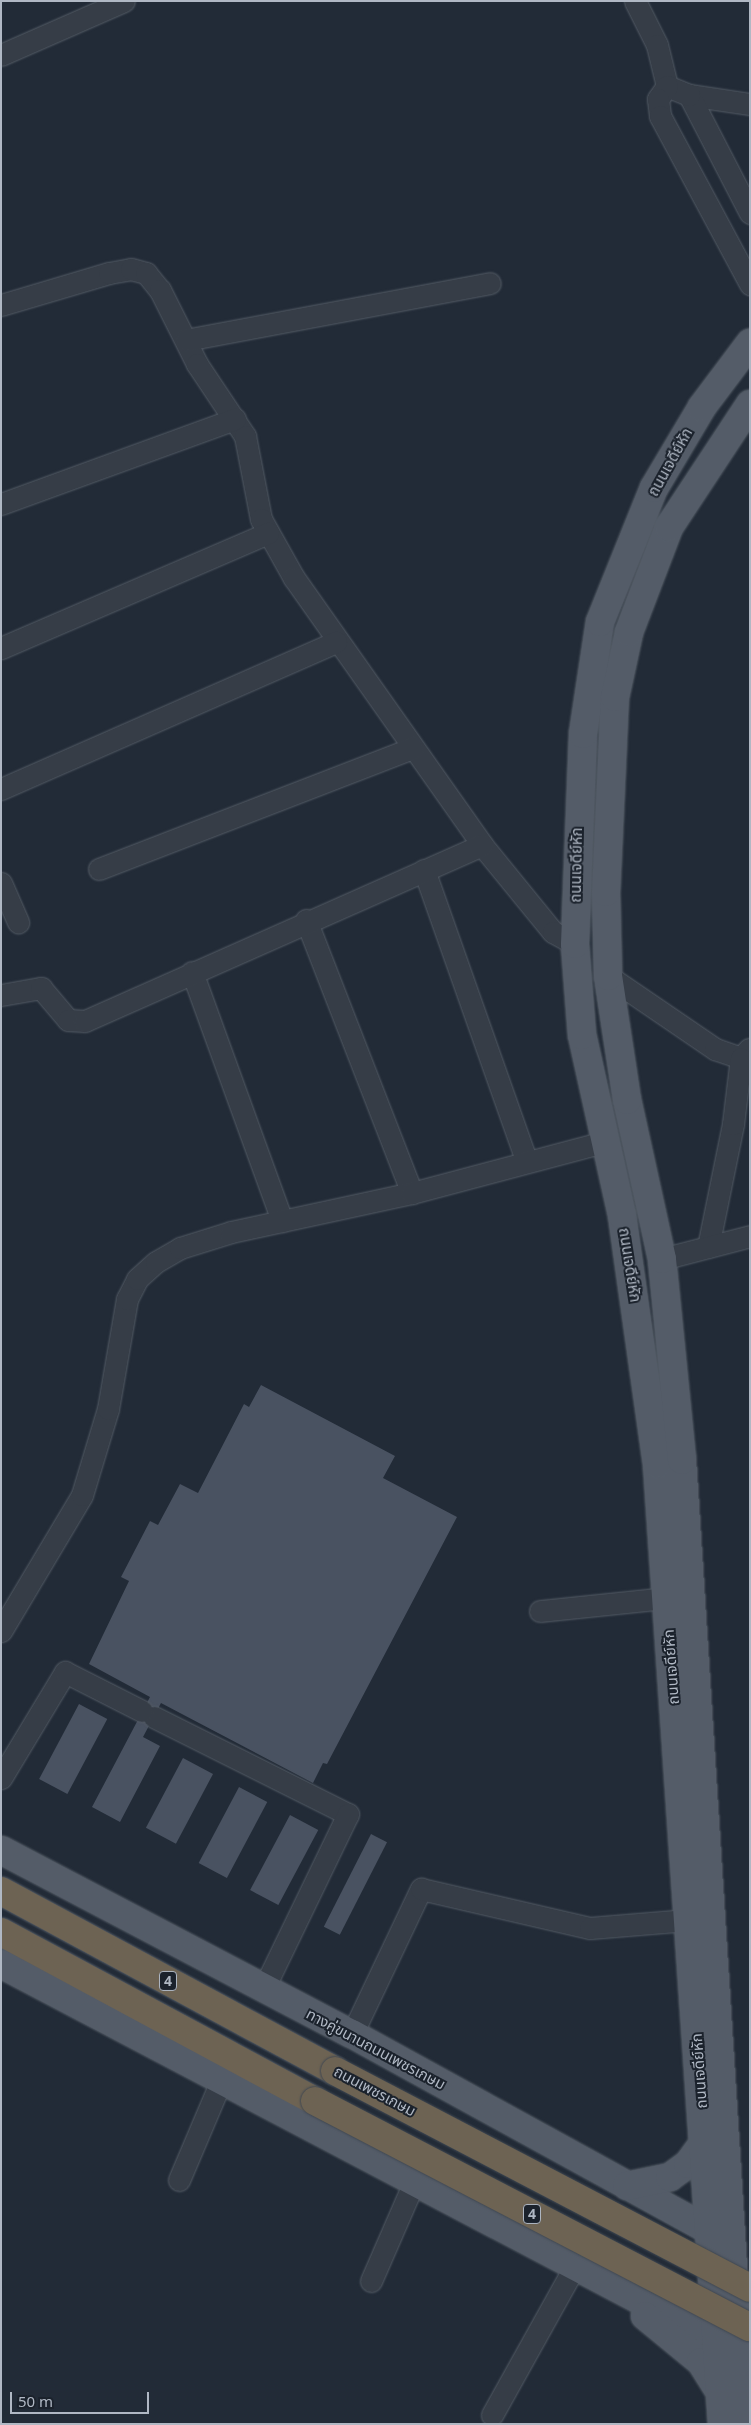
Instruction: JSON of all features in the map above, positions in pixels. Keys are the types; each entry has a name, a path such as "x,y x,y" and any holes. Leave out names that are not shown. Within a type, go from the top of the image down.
{"highway":[{"name":"ถนนเพชรเกษม","path":"1,1891 335,2070 750,2288"},
{"name":"4","path":"1,1932 315,2101 750,2327"}],"main road":[{"name":"ถนนเจดีย์หัก","path":"718,2341 657,1464 637,1305 622,1215 604,1142 582,1035 575,944 583,734 600,622 654,488 702,407 750,343"},
{"name":"ถนนเจดีย์หัก","path":"746,2356 742,2247 730,2186 682,1460 662,1259 626,1100 608,976 609,764 615,696 629,632 669,527 750,404"},
{"name":"ทางคู่ขนานถนนเพชรเกษม","path":"1,1850 263,1990 352,2034 742,2247"},
{"name":"4","path":"1,1964 746,2356"},
{"path":"628,2186 670,2177 688,2164 704,2142"},
{"path":"730,2186 750,2218"},
{"path":"630,2295 650,2323 701,2362 739,2417"},
{"path":"718,2341 720,2392"},
{"path":"739,2417 746,2356"}],"street":[{"path":"1,56 124,1"},
{"path":"635,1 657,46 668,86"},
{"path":"668,86 689,95 750,104"},
{"path":"668,86 658,99 660,116 750,284"},
{"path":"689,95 750,213"},
{"path":"1,305 131,269 146,273 160,290 186,340 235,419 249,449 261,519 336,642 482,845 553,932 575,944"},
{"path":"186,340 490,283"},
{"path":"1,504 235,419"},
{"path":"1,648 268,532"},
{"path":"1,789 336,642"},
{"path":"99,869 412,748"},
{"path":"1,995 41,988 60,1013 74,1023 306,920 482,845"},
{"path":"424,870 526,1160"},
{"path":"1,883 18,922"},
{"path":"306,920 412,1193"},
{"path":"192,972 282,1221"},
{"path":"608,976 714,1049 745,1053 741,1122 708,1247"},
{"path":"1,1631 82,1494 108,1409 127,1299 137,1279 180,1248 282,1221 412,1193 526,1160 604,1142"},
{"path":"662,1259 750,1236"},
{"path":"540,1611 666,1598"},
{"path":"1,1778 65,1672 348,1814 263,1990"},
{"path":"352,2034 421,1889 590,1928 688,1920"},
{"path":"179,2180 221,2081"},
{"path":"371,2281 414,2182"},
{"path":"492,2415 575,2266"}],"building":[{"path":"261,1385 395,1456 383,1478 457,1517 327,1764 323,1763 313,1783 161,1703 143,1737 160,1746 120,1822 92,1807 150,1697 89,1664 129,1581 121,1577 150,1521 158,1525 180,1484 198,1493 244,1404 249,1407"},
{"path":"79,1704 107,1719 67,1794 39,1779"},
{"path":"183,1758 213,1774 176,1844 146,1828"},
{"path":"239,1787 267,1802 227,1878 199,1863"},
{"path":"290,1815 318,1830 278,1905 250,1890"},
{"path":"371,1834 387,1842 340,1935 324,1927"}]}
